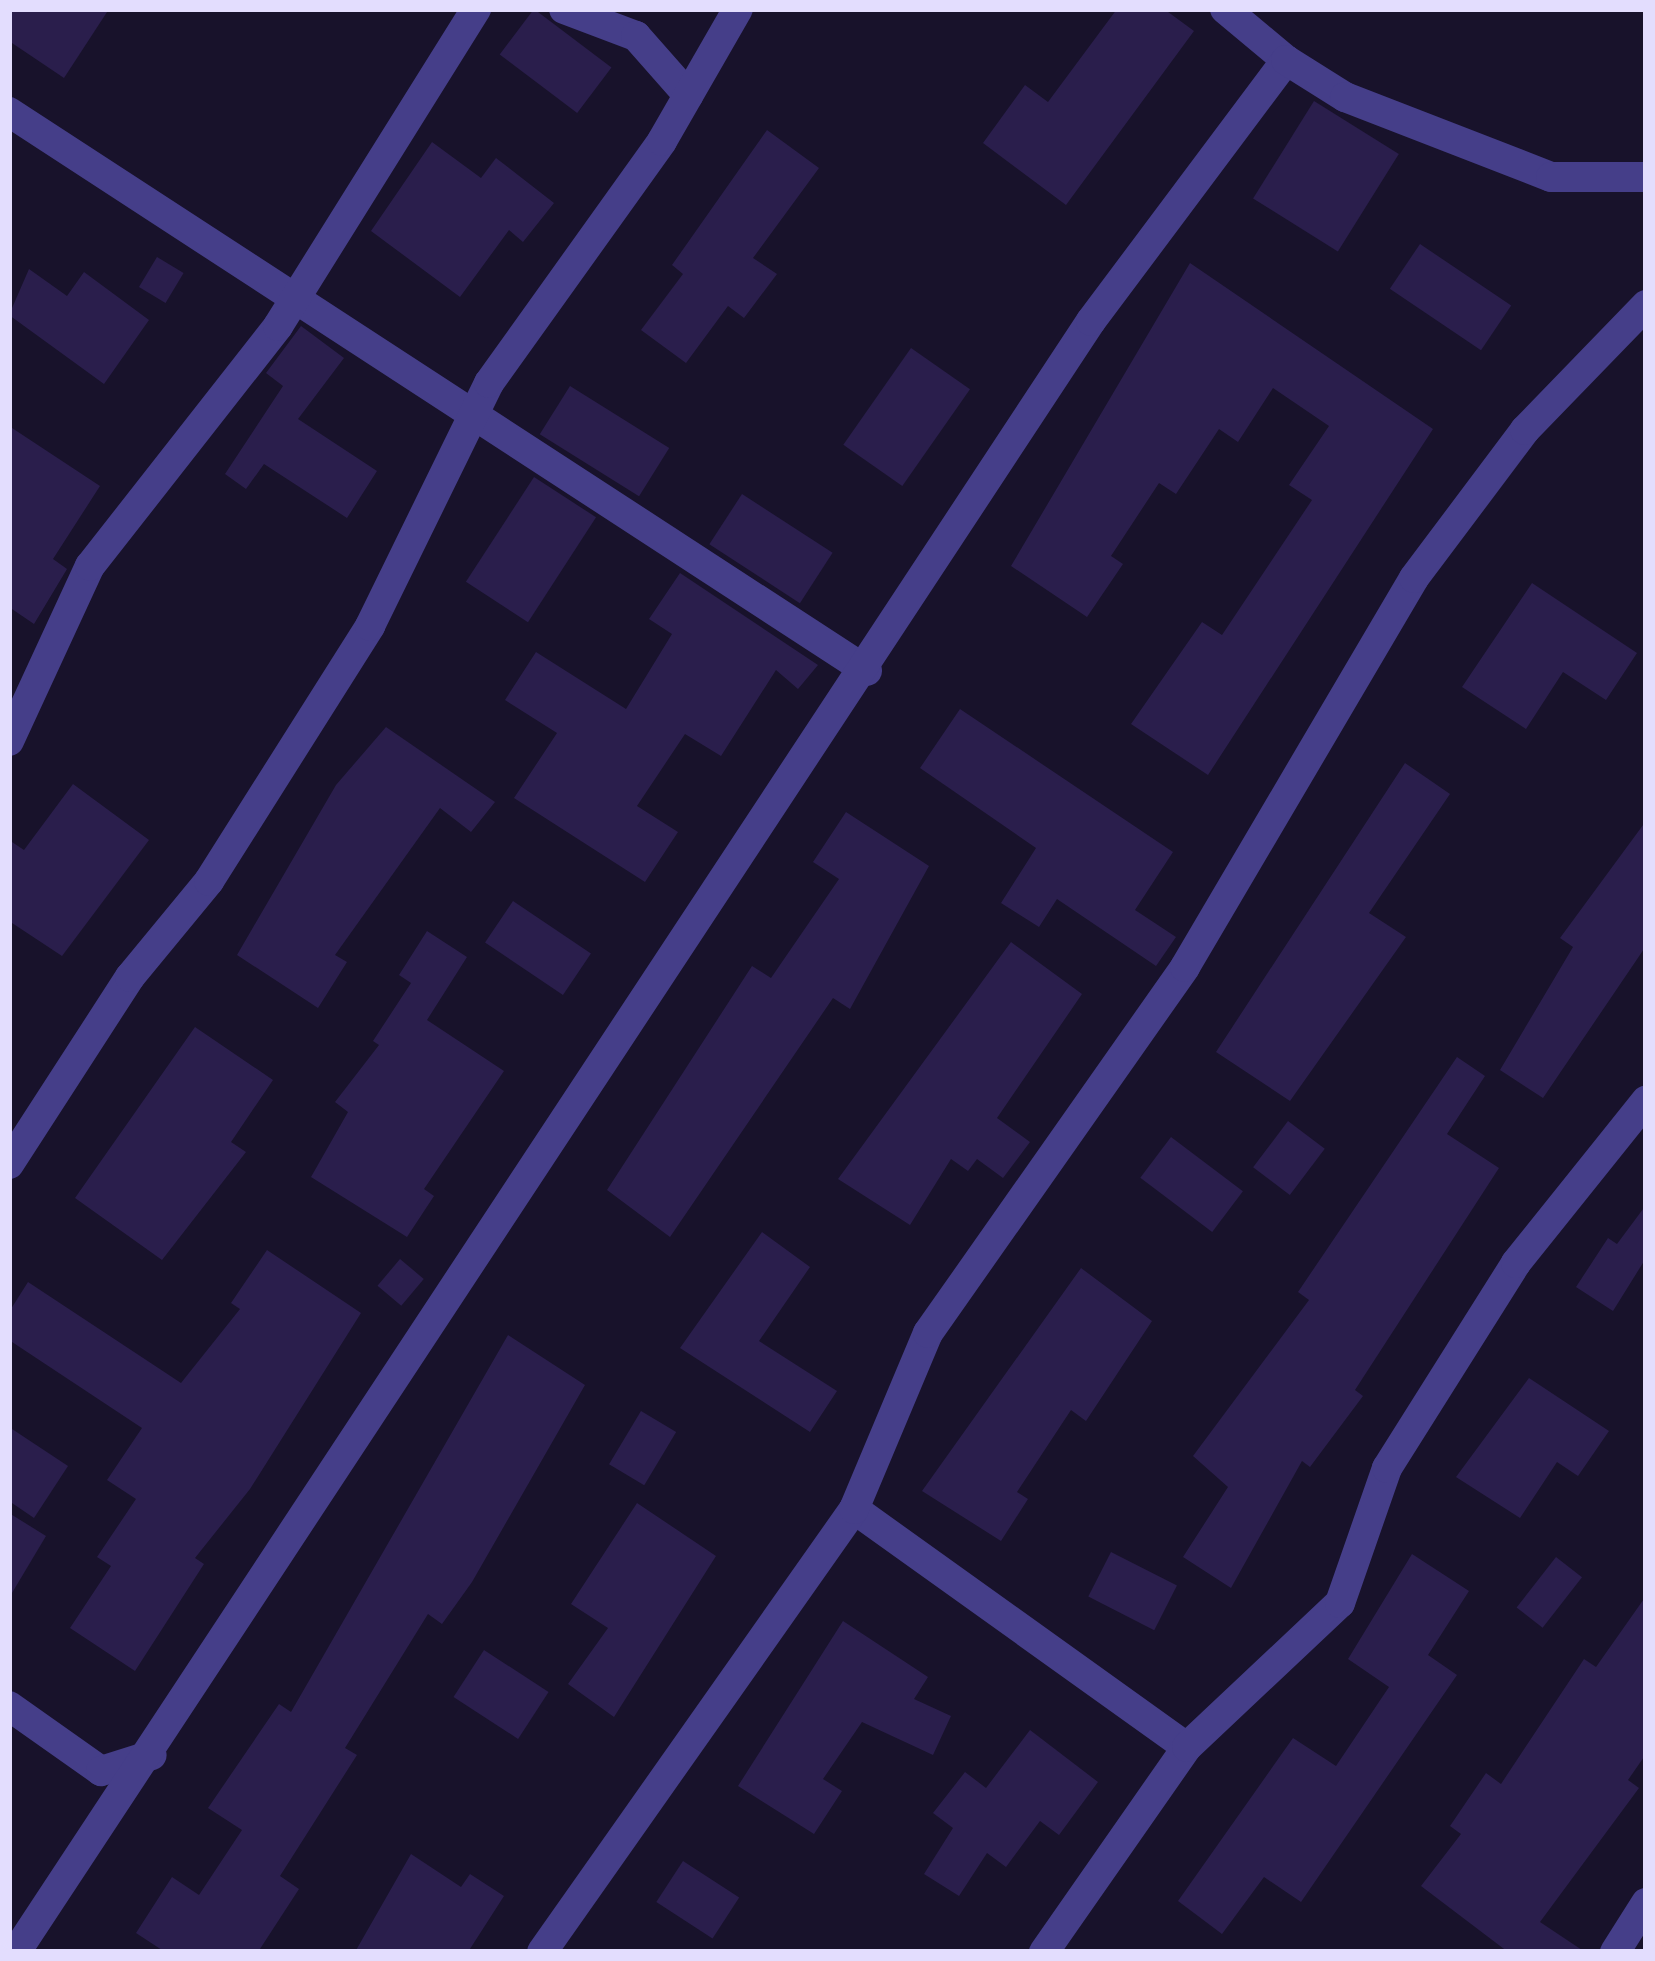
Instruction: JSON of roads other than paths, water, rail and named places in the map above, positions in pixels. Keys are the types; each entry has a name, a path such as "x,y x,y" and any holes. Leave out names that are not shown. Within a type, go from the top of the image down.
{"street":[{"path":"9,741 91,566 297,294 476,9"},
{"path":"564,9 636,36 688,95"},
{"path":"9,1164 130,977 209,881 358,646 472,418 688,95 738,9"},
{"path":"1226,9 1286,60 1345,98 1551,177 1646,177"},
{"path":"16,1952 152,1755 867,671 1091,321 1286,60"},
{"path":"9,112 297,294 472,418 867,671"},
{"path":"542,1952 854,1509 928,1333 1185,967 1414,578 1525,430 1646,305"},
{"path":"1044,1952 1187,1747 1340,1603 1388,1468 1516,1263 1646,1101"},
{"path":"854,1509 1187,1747"},
{"path":"9,1706 100,1771 152,1755"},
{"path":"1615,1952 1642,1918"}]}
